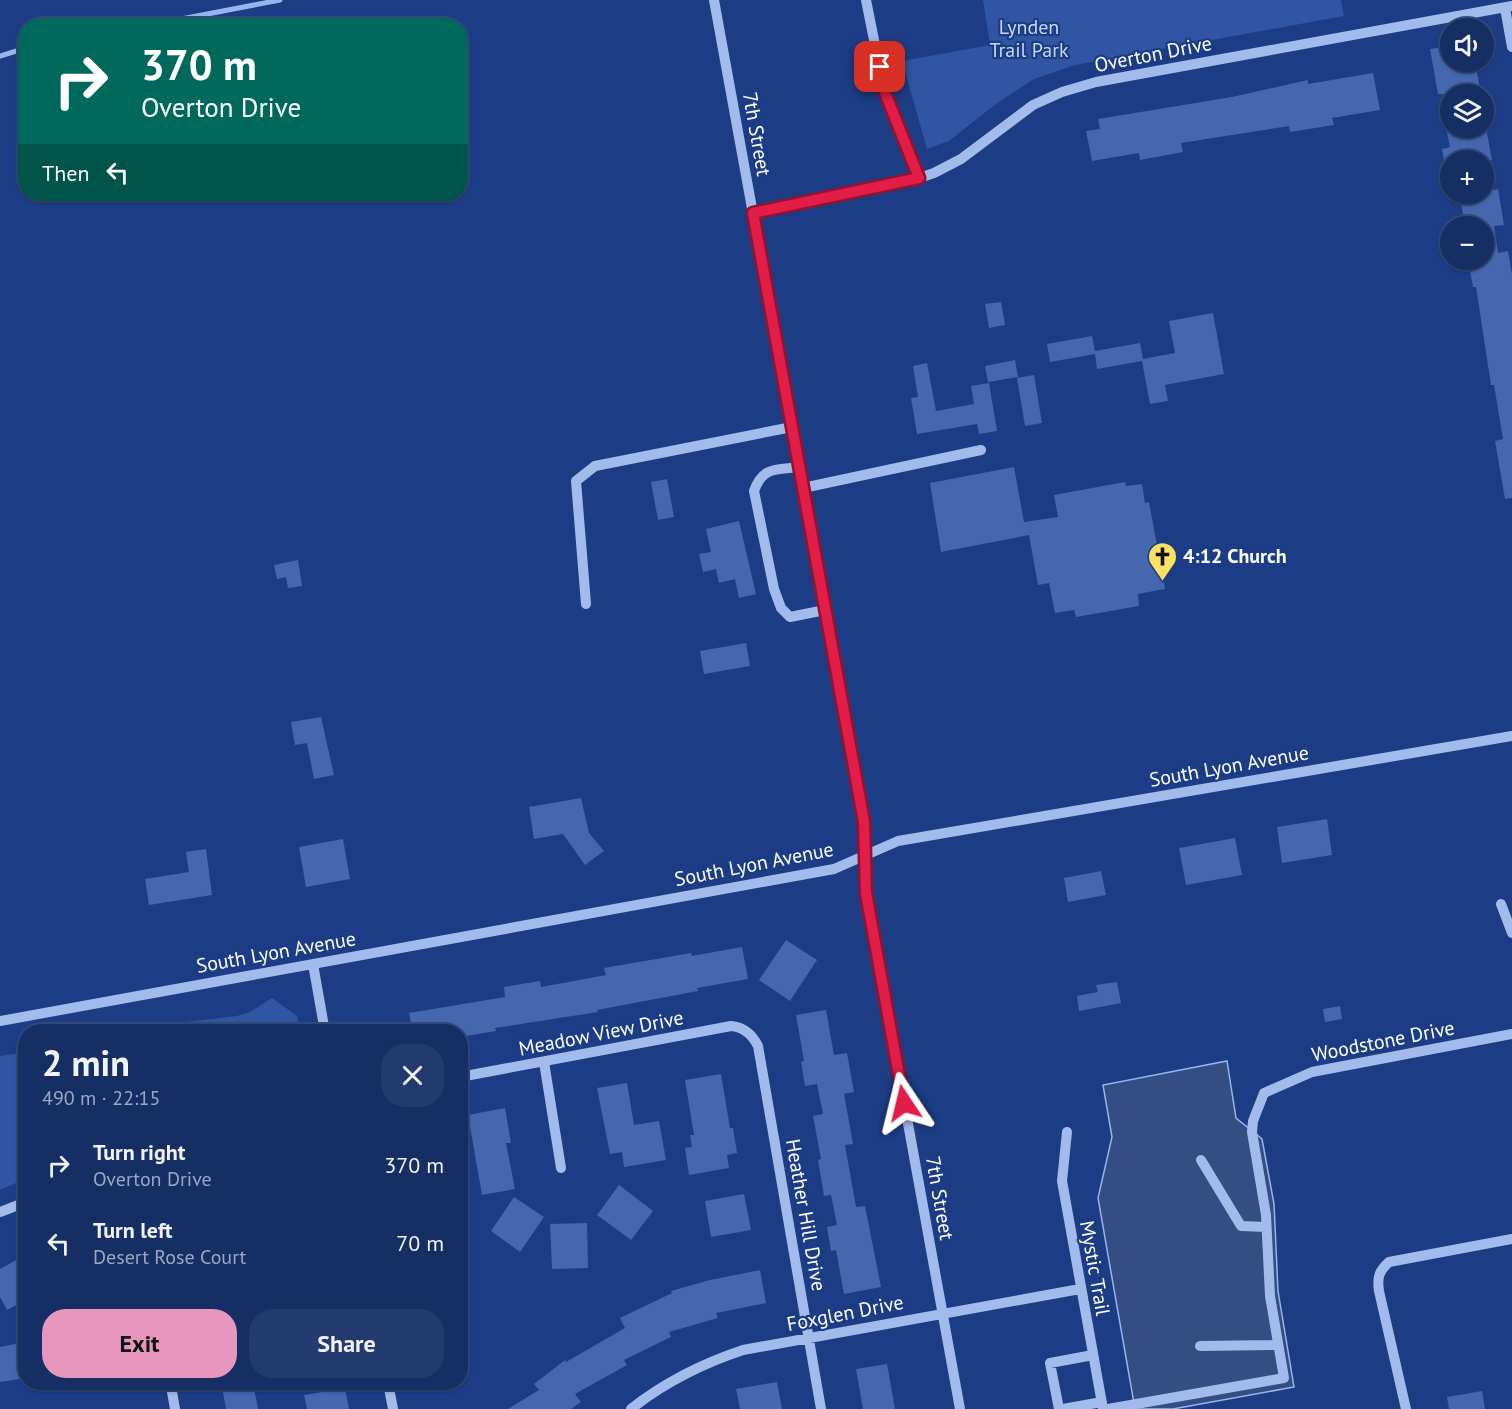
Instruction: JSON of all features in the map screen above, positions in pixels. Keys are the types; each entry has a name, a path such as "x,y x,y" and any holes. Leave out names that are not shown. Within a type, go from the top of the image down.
{"street":[{"name":"7th Street","path":"714,0 864,822 866,893 960,1409"},
{"path":"866,0 884,90 919,178"},
{"name":"Overton Drive","path":"753,213 934,173 961,159 1033,105 1062,92 1108,80 1508,7"},
{"path":"1508,7 1512,47"},
{"path":"586,604 576,481 595,466 792,427"},
{"path":"803,488 981,450"},
{"path":"800,467 769,471 759,477 754,490 774,589 781,608 790,618 825,610"},
{"name":"South Lyon Avenue","path":"0,1021 834,869 898,841 1512,736"},
{"path":"1501,904 1512,933"},
{"path":"313,964 324,1024"},
{"name":"Meadow View Drive","path":"468,1076 731,1026 739,1026 746,1031"},
{"name":"Heather Hill Drive","path":"746,1031 758,1046 821,1409"},
{"name":"Woodstone Drive","path":"1266,1227 1263,1192 1252,1132 1253,1121 1264,1093 1312,1072 1512,1034"},
{"path":"544,1062 561,1168"},
{"name":"Mystic Trail","path":"1067,1132 1062,1181 1080,1289 1104,1407"},
{"path":"1064,1409 1104,1407 1284,1378 1270,1296 1266,1227 1241,1226 1201,1160"},
{"path":"0,1212 18,1205"},
{"path":"1406,1409 1379,1291 1380,1270 1389,1262 1512,1239"},
{"name":"Foxglen Drive","path":"631,1409 653,1392 683,1374 711,1360 743,1350 1080,1289"},
{"path":"1200,1346 1278,1345"},
{"path":"1059,1409 1050,1364 1093,1356"},
{"path":"172,1390 176,1409"},
{"path":"389,1390 393,1409"}],"green space":[{"name":"Lynden Trail Park","path":"983,0 1341,0 1344,16 1075,65 1034,79 997,103 949,141 927,149 902,61 990,45"},
{"path":"272,998 297,1016 298,1024 169,1024 237,1016 250,1012"},
{"path":"18,1053 18,1182 0,1190 0,1056"}],"shaded area":[{"path":"1227,1061 1236,1118 1262,1139 1274,1204 1278,1291 1294,1387 1173,1409 1135,1409 1098,1198 1112,1137 1103,1085"}],"building":[{"path":"1440,48 1440,72 1477,72 1479,84 1440,84 1440,94 1438,94 1430,49"},
{"path":"1373,73 1380,110 1332,118 1334,125 1290,132 1289,126 1181,143 1183,152 1140,160 1139,153 1092,161 1086,131 1100,129 1098,119 1232,97 1308,80 1308,84"},
{"path":"1448,138 1488,138 1490,150 1442,150 1450,147"},
{"path":"1498,189 1504,225 1494,226 1494,216 1463,216 1461,204 1494,204 1494,190"},
{"path":"1494,226 1498,253 1508,251 1512,274 1512,498 1505,499 1495,441 1503,439 1494,385 1491,385 1476,287 1473,287 1470,270 1494,270"},
{"path":"1001,302 1005,325 989,328 985,304"},
{"path":"1213,313 1224,374 1165,385 1168,401 1150,404 1142,361 1097,369 1095,354 1050,362 1047,344 1092,336 1095,351 1140,343 1143,359 1175,353 1169,321"},
{"path":"1015,360 1018,377 988,382 985,366"},
{"path":"927,363 936,411 974,404 971,386 989,383 997,431 979,434 977,424 917,434 911,398 918,397 913,366"},
{"path":"1034,375 1042,423 1025,426 1017,378"},
{"path":"1014,467 1024,522 1058,517 1054,495 1125,482 1126,486 1142,484 1145,503 1149,502 1165,589 1138,594 1139,606 1076,617 1074,610 1055,613 1049,583 1038,585 1029,535 941,552 930,483"},
{"path":"667,479 674,517 658,520 651,482"},
{"path":"739,521 756,594 739,598 735,579 719,583 716,569 703,572 699,554 711,552 706,529"},
{"path":"298,560 302,586 288,588 286,577 277,579 274,565"},
{"path":"746,643 750,666 704,674 700,651"},
{"path":"321,717 334,775 314,779 307,743 295,745 291,722"},
{"path":"581,798 589,833 604,851 585,865 563,834 534,839 529,807"},
{"path":"1327,819 1332,855 1282,863 1277,827"},
{"path":"1235,838 1242,875 1186,885 1179,848"},
{"path":"343,839 350,879 306,887 299,847"},
{"path":"206,849 212,895 149,905 145,879 189,872 186,852"},
{"path":"1101,871 1106,895 1068,902 1064,878"},
{"path":"786,940 817,960 790,1001 759,980"},
{"path":"742,947 748,979 597,1010 598,1012 495,1028 496,1031 468,1036 468,1024 411,1024 409,1013 505,997 504,987 540,981 541,987 606,975 604,968 691,953 692,956"},
{"path":"1117,982 1121,1003 1079,1011 1077,996 1098,992 1096,985"},
{"path":"1340,1006 1342,1019 1325,1022 1323,1009"},
{"path":"826,1010 834,1055 847,1053 854,1092 844,1094 853,1144 845,1145 856,1207 865,1206 881,1287 844,1294 836,1250 831,1251 827,1227 837,1225 831,1195 824,1196 818,1160 821,1159 813,1116 823,1114 817,1084 805,1086 801,1062 804,1061 796,1015"},
{"path":"721,1074 730,1128 733,1128 737,1153 727,1155 729,1168 689,1175 685,1148 692,1147 690,1135 694,1135 685,1080"},
{"path":"627,1083 634,1125 659,1121 666,1160 624,1167 622,1152 610,1154 597,1088"},
{"path":"505,1108 511,1143 506,1143 515,1189 482,1195 468,1115"},
{"path":"619,1185 653,1211 631,1240 597,1215"},
{"path":"744,1194 751,1230 711,1237 705,1201"},
{"path":"514,1197 544,1217 520,1252 491,1231"},
{"path":"587,1223 588,1268 552,1269 550,1224"},
{"path":"18,1259 18,1304 7,1310 0,1297 0,1269"},
{"path":"760,1270 766,1303 716,1313 718,1318 669,1332 671,1337 624,1360 627,1365 575,1394 581,1402 571,1409 508,1409 539,1390 534,1384 565,1360 566,1362 625,1328 620,1318 672,1293 671,1291"},
{"path":"18,1343 18,1379 0,1382 0,1347"},
{"path":"887,1364 895,1409 863,1409 856,1369"},
{"path":"777,1382 782,1409 740,1409 736,1389"},
{"path":"254,1390 258,1409 226,1409 223,1392"},
{"path":"345,1390 349,1409 307,1409 304,1395"},
{"path":"1482,1391 1485,1409 1449,1409 1447,1397"}],"waterway":[{"path":"187,18 280,0"},
{"path":"0,56 18,50"}],"place":[{"name":"4:12 Church","path":"1162,582"}],"route":[{"path":"880,67 884,90 919,178 753,213 864,822 866,893 904,1103"}]}
